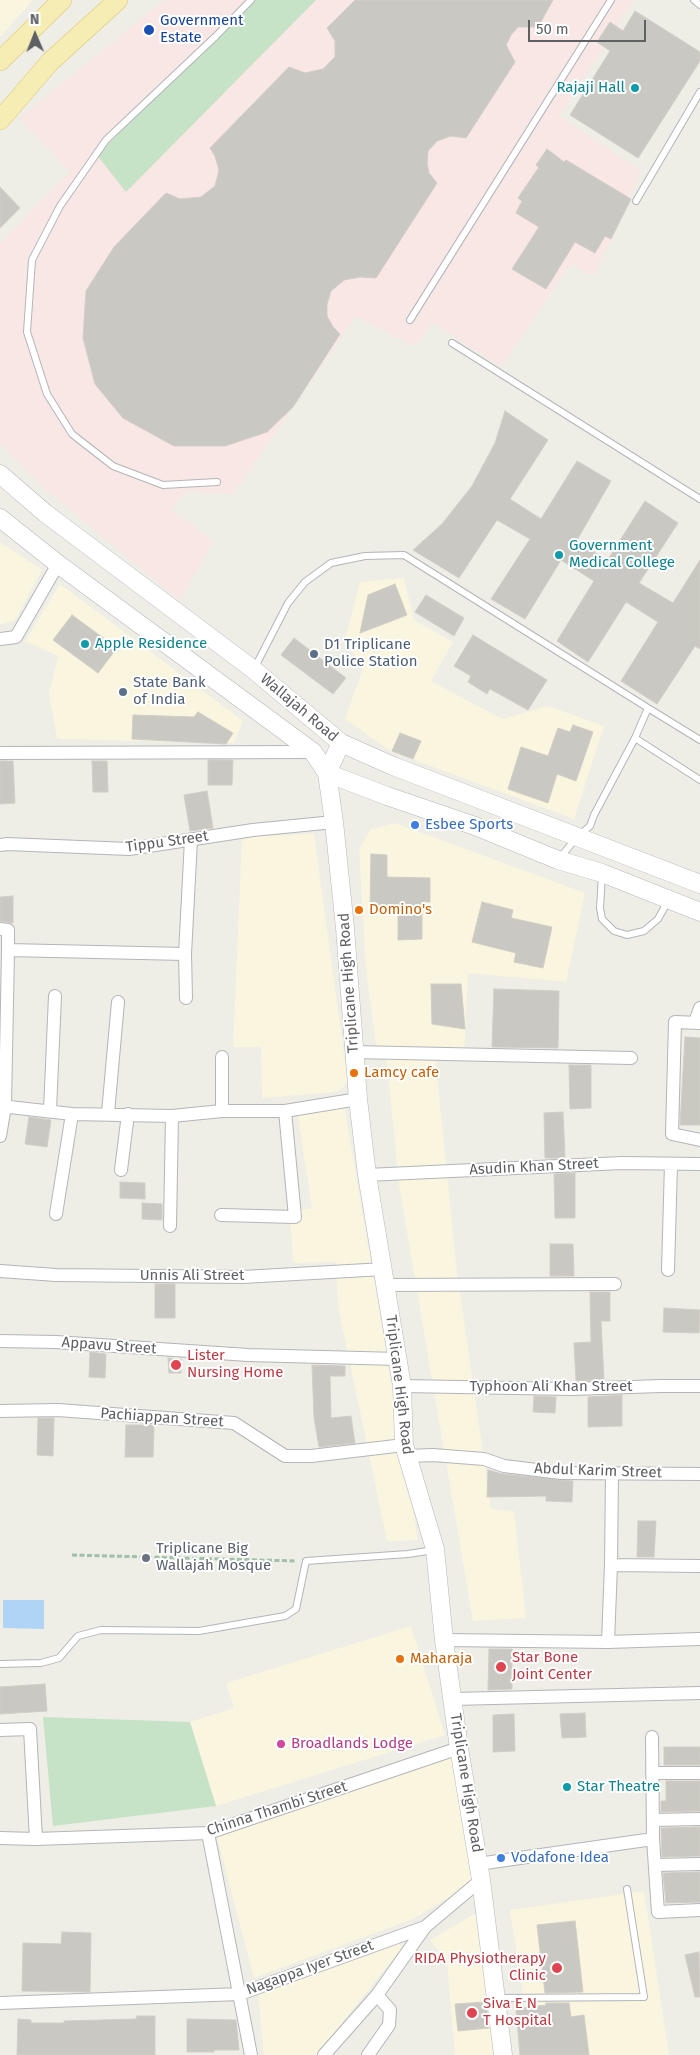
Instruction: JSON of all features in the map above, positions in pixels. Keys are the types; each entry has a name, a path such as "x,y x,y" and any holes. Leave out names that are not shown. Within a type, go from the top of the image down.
{"main road":[{"path":"0,61 62,0"},
{"path":"0,120 50,62 118,0"},
{"name":"Wallajah Road","path":"0,474 45,513 254,670 341,743 393,766 700,884"},
{"name":"Wallajah Road","path":"0,518 58,564 313,752 327,773"},
{"path":"341,743 327,773 475,826 558,860 602,873 700,912"},
{"name":"Triplicane High Road","path":"327,773 345,928 358,1099 368,1175 402,1386 406,1450 435,1550 444,1640 459,1748 480,1872 503,2055"}],"street":[{"path":"0,639 16,637 58,564"},
{"path":"0,753 313,752"},
{"name":"Tippu Street","path":"0,845 129,849 253,830 334,822"},
{"path":"186,998 191,840"},
{"path":"0,929 8,930 2,1054 3,1106 0,1136"},
{"path":"8,950 186,954"},
{"path":"50,1110 55,996"},
{"path":"108,1113 118,1002"},
{"path":"700,1008 698,1023 675,1022 672,1134 700,1140"},
{"path":"354,1052 631,1058"},
{"path":"222,1057 222,1111"},
{"path":"3,1106 72,1114 108,1113 172,1116 222,1111 285,1110 358,1099"},
{"path":"221,1215 295,1217 285,1110"},
{"path":"56,1214 72,1114"},
{"path":"121,1170 128,1114"},
{"path":"170,1226 172,1116"},
{"name":"Asudin Khan Street","path":"368,1175 622,1163 700,1164"},
{"path":"668,1270 671,1164"},
{"name":"Unnis Ali Street","path":"0,1271 56,1275 385,1277 615,1284"},
{"name":"Appavu Street","path":"0,1341 56,1342 248,1355 398,1359"},
{"name":"Typhoon Ali Khan Street","path":"402,1386 572,1389 700,1386"},
{"name":"Pachiappan Street","path":"0,1410 58,1410 234,1423 285,1456 406,1450"},
{"name":"Abdul Karim Street","path":"406,1450 433,1455 484,1459 504,1466 561,1473 700,1474"},
{"path":"608,1642 612,1565 612,1473"},
{"path":"612,1565 700,1566"},
{"path":"444,1640 608,1642 700,1639"},
{"path":"453,1699 700,1693"},
{"path":"0,1730 30,1729 36,1839"},
{"path":"652,1737 653,1839 658,1912 700,1910"},
{"name":"Chinna Thambi Street","path":"0,1838 36,1839 208,1833 459,1748"},
{"path":"652,1773 700,1773"},
{"path":"653,1820 700,1819"},
{"path":"208,1833 251,2055"},
{"path":"480,1872 653,1839"},
{"path":"655,1865 700,1864"},
{"name":"Nagappa Iyer Street","path":"0,2003 240,1994 425,1927 480,1872"},
{"path":"324,2055 377,1995 425,1927"},
{"path":"368,2055 389,2025 390,2010 377,1995"}],"lane":[{"path":"217,482 163,485 113,466 72,434 47,394 27,332 32,260 60,206 106,140 216,36 251,0"},
{"path":"410,320 611,0"},
{"path":"694,0 700,4"},
{"path":"636,201 700,92"},
{"path":"452,342 700,499"},
{"path":"254,670 288,604 305,582 331,563 365,556 404,555 700,740"},
{"path":"558,860 577,837 590,826 635,738 648,708"},
{"path":"635,738 700,780"},
{"path":"602,873 600,908 602,920 614,931 627,935 644,932 658,919 669,900"},
{"path":"0,1664 41,1663 59,1658 78,1636 101,1630 199,1631 285,1616 296,1609 306,1561 408,1554 435,1550"},
{"path":"496,1998 644,1997 626,1889"}],"path":[{"path":"72,1555 306,1561"}],"shaded area":[{"path":"0,0 33,0 0,37"},
{"path":"165,0 634,0 559,116 641,171 594,276 570,264 501,367 433,323 414,346 356,316 233,494 186,491 171,510 213,541 180,601 44,488 0,443 0,243 70,172 19,118"},
{"path":"0,542 42,570 15,620 0,625"},
{"path":"404,578 414,620 453,642 431,681 502,719 548,706 604,726 574,819 390,751 345,719 364,665 344,644 360,582"},
{"path":"60,584 243,721 234,743 57,739 49,694 58,656 25,641"},
{"path":"395,823 585,893 566,982 468,973 464,1055 377,1052 366,970 359,849 371,829"},
{"path":"314,834 348,1083 337,1092 262,1098 261,1047 233,1047 242,837"},
{"path":"386,1055 435,1056 457,1272 491,1509 514,1511 526,1618 473,1621 399,1185"},
{"path":"344,1104 418,1540 387,1541 339,1311 335,1262 293,1263 290,1212 312,1208 297,1110"},
{"path":"411,1626 445,1735 216,1806 190,1722 234,1708 226,1683"},
{"path":"455,1753 476,1881 413,1919 254,1978 216,1833"},
{"path":"644,1891 669,2055 532,2055 510,1910"},
{"path":"483,1909 500,2055 455,2055 447,1961 430,1940"},
{"path":"399,1941 402,1948 316,2055 264,2055 258,1994"}],"green space":[{"path":"254,0 316,0 126,192 97,155"},
{"path":"43,1717 190,1722 216,1806 53,1826"}],"water":[{"path":"3,1600 44,1600 44,1629 3,1628"}],"building":[{"path":"355,0 553,0 538,27 518,27 511,35 506,45 515,62 466,138 451,136 437,141 428,151 427,163 429,173 437,183 376,278 360,277 344,280 331,291 327,304 327,316 333,327 340,334 293,407 267,432 225,446 174,446 123,418 95,384 83,338 86,291 114,247 166,193 180,199 201,197 215,186 219,170 215,156 210,148 289,67 305,73 323,69 335,57 335,41 327,28"},
{"name":"Rajaji Hall","path":"635,11 700,52 700,61 638,158 570,115 610,51 597,42 610,22 623,31"},
{"path":"547,149 564,162 566,160 631,199 611,239 605,236 595,253 575,242 546,289 512,269 539,227 516,213 522,201 518,198 539,167 536,165"},
{"path":"0,187 20,208 0,228"},
{"name":"Government Medical College","path":"505,411 548,440 510,499 541,519 577,461 611,481 577,540 607,561 645,501 678,523 639,583 673,603 700,560 700,649 695,646 657,704 621,681 658,622 626,602 588,662 557,641 594,581 561,560 525,619 491,599 530,539 497,520 459,578 413,550 442,524 472,486 495,443"},
{"path":"395,584 407,615 360,633 368,595"},
{"path":"426,595 464,618 454,636 415,612"},
{"name":"Apple Residence","path":"72,615 117,648 98,673 53,640"},
{"path":"473,635 547,680 528,710 490,689 487,694 468,682 471,676 454,666"},
{"path":"294,638 346,678 333,694 281,655"},
{"path":"198,712 233,733 226,744 132,739 133,715 194,717"},
{"path":"573,725 593,732 576,781 557,774 548,803 508,789 521,747 548,756 558,728 570,732"},
{"path":"400,733 421,741 413,759 392,751"},
{"path":"208,760 233,760 232,785 208,785"},
{"path":"0,761 13,761 15,803 0,804"},
{"path":"92,761 107,761 108,792 93,792"},
{"path":"207,791 213,828 190,831 184,795"},
{"path":"371,854 387,855 387,877 430,878 430,902 422,902 422,939 398,940 398,912 370,912"},
{"path":"13,896 13,923 0,921 0,897"},
{"path":"482,902 513,910 511,918 552,927 543,968 514,962 516,953 472,942"},
{"path":"431,984 461,984 465,1029 432,1024"},
{"path":"494,989 559,991 558,1048 492,1047"},
{"path":"685,1037 700,1038 700,1125 680,1125"},
{"path":"569,1065 591,1065 591,1108 570,1109"},
{"path":"563,1112 565,1158 545,1158 544,1113"},
{"path":"29,1117 51,1120 47,1147 25,1144"},
{"path":"575,1173 575,1218 555,1218 554,1174"},
{"path":"120,1182 145,1183 145,1199 120,1198"},
{"path":"142,1203 162,1204 162,1220 142,1219"},
{"path":"550,1244 573,1244 574,1276 550,1276"},
{"path":"155,1284 175,1284 175,1318 155,1318"},
{"path":"590,1292 610,1292 610,1321 601,1321 604,1380 576,1381 574,1343 591,1342"},
{"path":"664,1308 700,1310 699,1333 663,1332"},
{"path":"90,1352 106,1354 105,1378 89,1377"},
{"path":"168,1358 181,1359 181,1373 169,1373"},
{"path":"312,1365 345,1366 345,1376 330,1376 331,1418 351,1416 355,1443 319,1447 314,1417"},
{"path":"622,1395 622,1426 588,1427 588,1397"},
{"path":"534,1396 556,1397 555,1413 533,1412"},
{"path":"38,1418 54,1418 53,1456 37,1455"},
{"path":"126,1425 154,1425 153,1457 125,1457"},
{"path":"488,1470 503,1474 573,1481 572,1502 546,1501 546,1496 487,1497"},
{"path":"638,1521 656,1521 654,1557 637,1557"},
{"path":"489,1649 512,1649 512,1689 488,1690"},
{"path":"45,1684 47,1711 0,1714 0,1687"},
{"path":"585,1713 586,1737 562,1738 560,1714"},
{"path":"514,1714 515,1751 493,1752 493,1715"},
{"path":"664,1747 700,1747 700,1765 664,1765"},
{"path":"666,1781 700,1781 700,1811 661,1812 661,1801 666,1801"},
{"path":"700,1827 700,1856 662,1857 661,1828"},
{"path":"700,1872 700,1902 666,1903 663,1873"},
{"path":"575,1921 583,1992 545,1993 537,1925"},
{"path":"62,1932 91,1933 90,1992 22,1991 23,1943 61,1944"},
{"path":"699,1952 700,1997 695,1997 685,1955"},
{"path":"486,2002 489,2028 458,2031 455,2004"},
{"path":"546,2003 569,2003 571,2017 584,2015 589,2055 520,2055 516,2009 546,2005"},
{"path":"137,2016 155,2016 155,2055 17,2055 18,2019 31,2020 31,2023 64,2023 64,2021 136,2019"},
{"path":"187,2019 236,2020 239,2050 187,2052"}],"place":[{"name":"Government Estate","path":"149,30"},
{"name":"Rajaji Hall","path":"635,88"},
{"name":"Government Medical College","path":"559,555"},
{"name":"Apple Residence","path":"85,644"},
{"name":"D1 Triplicane Police Station","path":"314,654"},
{"name":"State Bank of India","path":"123,692"},
{"name":"Esbee Sports","path":"415,825"},
{"name":"Domino's","path":"359,910"},
{"name":"Lamcy cafe","path":"354,1073"},
{"name":"Lister Nursing Home","path":"176,1365"},
{"name":"Triplicane Big Wallajah Mosque","path":"146,1558"},
{"name":"Maharaja","path":"400,1659"},
{"name":"Star Bone Joint Center","path":"501,1667"},
{"name":"Broadlands Lodge","path":"281,1744"},
{"name":"Star Theatre","path":"567,1787"},
{"name":"Vodafone Idea","path":"501,1858"},
{"name":"RIDA Physiotherapy Clinic","path":"557,1968"},
{"name":"Siva E N T Hospital","path":"472,2013"}]}
